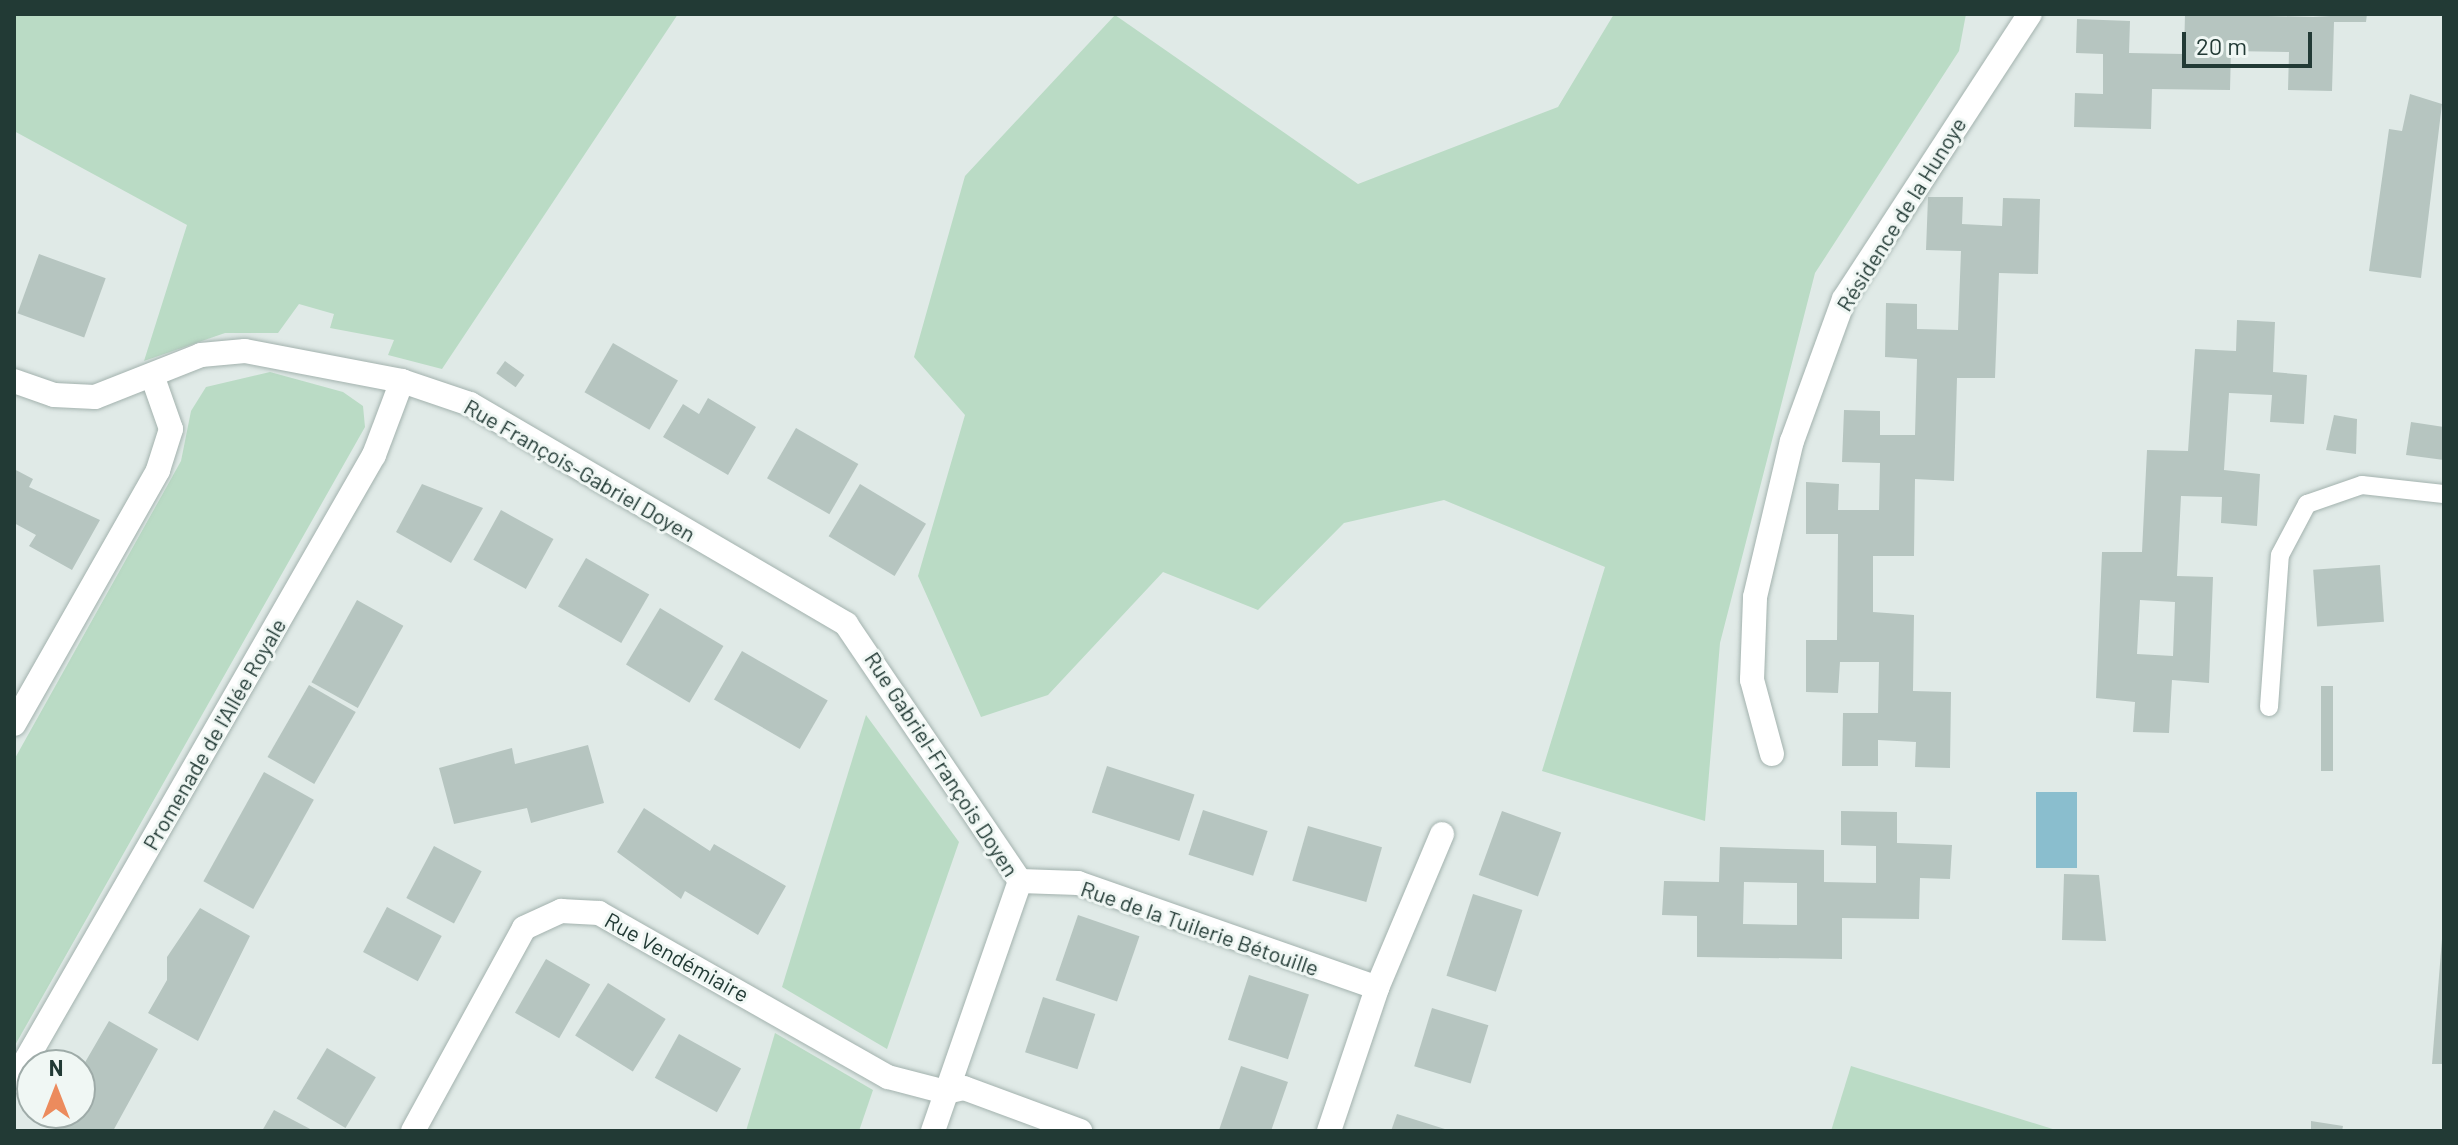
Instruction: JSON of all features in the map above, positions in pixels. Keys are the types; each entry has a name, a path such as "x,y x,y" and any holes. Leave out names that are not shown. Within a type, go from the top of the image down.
{"street":[{"name":"Résidence de la Hunoye","path":"1772,754 1752,680 1755,597 1792,441 1844,299 2030,14"},
{"name":"Rue François-Gabriel Doyen","path":"14,381 54,395 95,397 201,355 245,351 402,381 470,404 769,578"},
{"path":"14,724 158,470 171,429 152,375"},
{"name":"Promenade de l'Allée Royale","path":"14,1081 374,455 402,381"},
{"name":"Rue Gabriel-François Doyen","path":"769,578 846,624 880,664 1020,881 933,1131"},
{"path":"1329,1131 1377,988 1442,834"},
{"name":"Rue de la Tuilerie Bétouille","path":"1020,881 1078,883 1377,988"},
{"name":"Rue Vendémiaire","path":"413,1131 524,928 561,911 599,913 888,1077 946,1092 964,1088 1080,1131"}],"lane":[{"path":"2269,707 2280,555 2307,504 2362,485 2444,494"}],"green space":[{"path":"14,14 678,14 442,369 388,355 394,340 330,328 334,314 299,304 278,333 225,333 144,361 187,225 14,131"},
{"path":"1614,14 1966,14 1959,51 1815,273 1720,643 1705,821 1542,771 1605,567 1444,500 1344,523 1258,610 1163,572 1048,695 981,717 918,576 965,415 914,357 965,176 1115,15 1358,184 1558,107"},
{"path":"270,372 343,392 363,406 365,427 14,1047 14,760 181,461 191,411 206,387"},
{"path":"866,715 959,842 887,1049 782,987"},
{"path":"775,1033 873,1090 859,1131 746,1131"},
{"path":"1851,1066 2059,1131 1831,1131"}],"water":[{"path":"2036,792 2077,792 2077,868 2036,868"}],"building":[{"path":"2185,14 2313,17 2367,14 2366,22 2334,22 2332,91 2288,90 2289,52 2231,51 2230,90 2152,89 2151,129 2074,127 2075,93 2103,94 2103,54 2076,53 2077,19 2130,21 2129,53 2184,54"},
{"path":"2410,94 2442,104 2421,278 2369,271 2389,129 2402,131"},
{"path":"1928,197 1963,197 1962,224 2002,226 2003,198 2040,199 2038,274 1999,273 1995,378 1957,378 1954,481 1915,479 1914,556 1873,556 1873,612 1914,615 1913,691 1951,692 1950,768 1915,767 1916,742 1878,740 1878,766 1842,766 1843,713 1878,713 1879,662 1840,662 1838,693 1806,692 1806,640 1837,640 1838,534 1806,534 1806,482 1839,484 1838,510 1879,510 1880,463 1842,462 1844,410 1880,411 1880,435 1915,435 1917,359 1885,357 1886,303 1917,304 1917,329 1958,330 1961,251 1926,250"},
{"path":"39,254 106,278 84,337 17,313"},
{"path":"2237,320 2275,322 2273,372 2307,375 2304,424 2270,422 2272,395 2229,393 2224,470 2260,474 2257,526 2221,523 2222,497 2181,496 2177,576 2213,577 2209,683 2172,680 2169,733 2133,732 2135,702 2096,698 2102,552 2142,552 2147,450 2188,451 2195,349 2236,351","holes":["2140,600 2175,602 2173,656 2137,654"]},
{"path":"613,343 678,380 649,430 584,392"},
{"path":"505,361 524,375 516,387 496,373"},
{"path":"708,398 756,427 728,475 663,437 683,404 699,414"},
{"path":"2334,415 2357,419 2356,454 2326,450"},
{"path":"2411,422 2444,427 2444,460 2406,455"},
{"path":"796,428 858,464 829,514 767,478"},
{"path":"14,469 33,479 29,487 100,520 72,570 29,546 36,535 14,523"},
{"path":"422,484 483,508 451,563 396,532"},
{"path":"860,484 926,524 895,576 829,536"},
{"path":"501,510 553,539 526,589 473,560"},
{"path":"586,558 649,594 621,643 558,606"},
{"path":"2380,565 2384,622 2317,627 2313,570"},
{"path":"357,600 403,626 358,708 311,682"},
{"path":"660,608 723,646 689,703 626,665"},
{"path":"742,651 828,700 800,749 714,699"},
{"path":"309,685 356,712 314,784 268,757"},
{"path":"2321,686 2333,686 2333,771 2321,771"},
{"path":"588,745 604,803 531,823 527,808 454,824 439,768 512,748 515,764"},
{"path":"1107,766 1194,794 1179,841 1092,813"},
{"path":"264,772 314,800 253,909 203,881"},
{"path":"644,808 710,851 714,844 786,886 758,935 685,891 681,899 617,852"},
{"path":"1203,810 1268,831 1253,876 1188,855"},
{"path":"1502,811 1561,833 1538,896 1479,875"},
{"path":"1841,811 1897,812 1897,843 1952,845 1950,879 1920,878 1919,919 1842,918 1842,959 1697,957 1697,916 1662,915 1664,881 1719,882 1720,847 1824,850 1824,882 1876,883 1876,846 1841,845","holes":["1744,882 1797,883 1797,925 1743,924"]},
{"path":"1308,826 1382,847 1366,902 1292,881"},
{"path":"434,846 482,871 454,923 406,898"},
{"path":"2064,874 2099,875 2106,941 2062,940"},
{"path":"1473,894 1522,910 1496,992 1446,976"},
{"path":"387,907 442,936 418,981 363,952"},
{"path":"200,908 250,936 198,1041 148,1013 167,980 167,957"},
{"path":"1078,915 1139,936 1117,1001 1056,980"},
{"path":"2442,939 2444,1064 2432,1064"},
{"path":"546,959 590,984 559,1038 515,1013"},
{"path":"1249,975 1309,994 1288,1059 1228,1040"},
{"path":"608,983 666,1019 633,1072 575,1036"},
{"path":"1043,997 1095,1014 1077,1069 1025,1052"},
{"path":"1432,1008 1488,1025 1471,1084 1414,1066"},
{"path":"109,1021 158,1049 113,1131 54,1131 96,1129 96,1049 93,1049"},
{"path":"679,1034 741,1068 717,1112 655,1078"},
{"path":"327,1048 376,1077 345,1128 297,1099"},
{"path":"1241,1066 1288,1082 1271,1131 1219,1130"},
{"path":"274,1110 314,1131 262,1131"},
{"path":"1397,1114 1448,1130 1448,1131 1391,1131"},
{"path":"2311,1121 2343,1126 2342,1131 2311,1131"}]}
